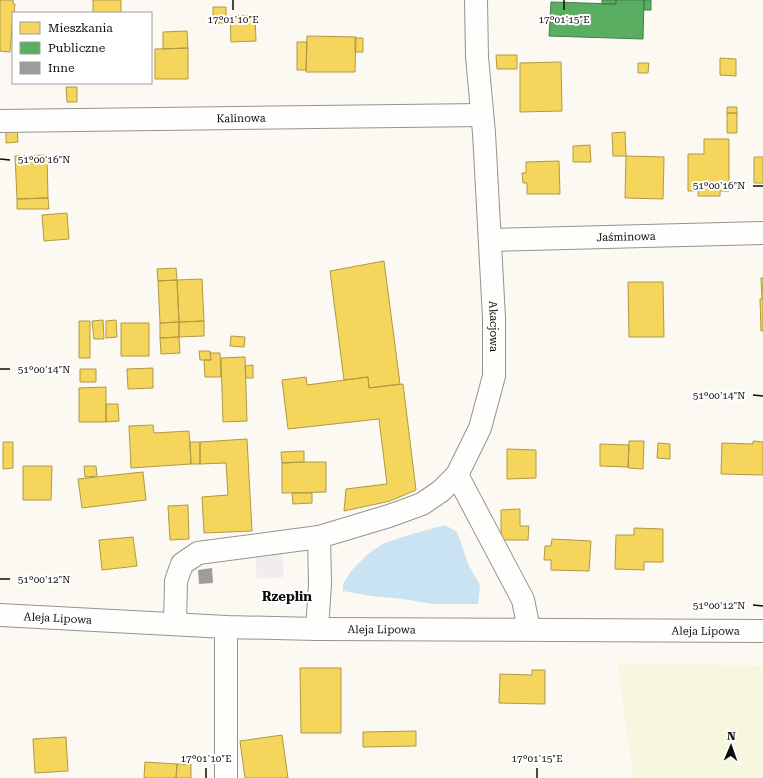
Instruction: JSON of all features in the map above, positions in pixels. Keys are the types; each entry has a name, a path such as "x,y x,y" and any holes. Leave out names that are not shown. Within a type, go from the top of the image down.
{"street":[{"name":"Akacjowa","path":"457,475 480,428 494,376 494,318 482,115 477,57 476,0"},
{"name":"Kalinowa","path":"0,121 482,115"},
{"name":"Jaśminowa","path":"490,240 763,234"},
{"path":"175,624 176,582 182,564 198,553 319,537 389,516 422,504 440,491 457,475 523,600 529,629"},
{"path":"317,629 320,584 319,537"},
{"name":"Aleja Lipowa","path":"0,615 226,627 317,629 763,631"},
{"path":"226,627 226,778"}],"shaded area":[{"path":"282,554 284,577 257,579 255,557"}],"green space":[{"path":"618,663 763,666 763,778 633,778"}],"water":[{"path":"445,525 457,532 469,566 480,585 478,604 433,604 343,591 343,584 351,571 368,554 384,543"}],"building: Mieszkania":[{"path":"0,0 13,0 13,4 15,4 14,12 12,12 10,52 0,51"},
{"path":"93,0 121,0 121,12 93,12"},
{"path":"213,7 226,7 226,23 213,23"},
{"path":"255,15 256,41 231,42 230,16"},
{"path":"187,31 188,48 163,49 163,32"},
{"path":"307,36 356,37 355,72 306,72"},
{"path":"355,38 363,38 363,52 355,52"},
{"path":"297,42 307,42 306,70 297,70"},
{"path":"188,48 188,79 155,79 155,49"},
{"path":"496,55 517,55 517,69 497,69"},
{"path":"720,58 736,59 736,76 720,75"},
{"path":"561,62 562,111 520,112 520,63"},
{"path":"638,63 649,63 648,73 638,73"},
{"path":"66,87 77,87 77,102 67,102"},
{"path":"727,107 737,107 737,113 727,113"},
{"path":"727,113 737,113 737,133 727,133"},
{"path":"6,128 17,128 18,142 6,143"},
{"path":"625,132 626,156 613,156 612,133"},
{"path":"704,139 729,139 729,191 720,191 720,196 698,196 698,191 688,191 688,154 704,154"},
{"path":"590,145 591,162 573,162 573,146"},
{"path":"47,155 48,198 17,199 15,156"},
{"path":"626,156 664,157 663,199 625,198"},
{"path":"754,157 763,157 763,183 754,183"},
{"path":"559,161 560,194 527,194 527,183 523,183 522,173 526,173 526,162"},
{"path":"48,198 49,209 17,209 17,199"},
{"path":"67,213 69,239 44,241 42,215"},
{"path":"384,261 400,384 369,388 368,377 344,380 330,271"},
{"path":"176,268 177,280 158,281 157,269"},
{"path":"761,278 763,278 763,331 761,331"},
{"path":"202,279 204,321 179,322 177,280"},
{"path":"177,280 179,322 160,323 158,281"},
{"path":"628,282 663,282 664,337 629,337"},
{"path":"103,320 104,339 94,339 92,321"},
{"path":"116,320 117,337 106,338 106,321"},
{"path":"79,321 90,321 90,358 79,358"},
{"path":"204,321 204,336 179,337 179,322"},
{"path":"179,322 179,337 160,338 160,323"},
{"path":"121,323 149,323 149,356 121,356"},
{"path":"231,336 245,337 244,347 230,346"},
{"path":"179,337 180,353 161,354 160,338"},
{"path":"199,351 210,351 211,360 200,360"},
{"path":"210,353 220,353 221,377 205,377 204,360 211,360"},
{"path":"245,357 247,421 223,422 221,358"},
{"path":"253,365 253,378 246,378 245,366"},
{"path":"153,368 153,388 128,389 127,369"},
{"path":"80,369 96,369 96,382 80,382"},
{"path":"306,377 307,385 368,377 369,388 403,384 416,490 390,501 344,511 346,489 387,484 379,419 288,429 282,380"},
{"path":"106,387 106,422 79,422 79,388"},
{"path":"106,404 118,404 119,421 106,422"},
{"path":"153,425 154,433 189,431 191,464 131,468 129,426"},
{"path":"247,439 252,531 204,533 202,497 228,495 226,463 200,464 200,442"},
{"path":"629,441 644,441 643,469 628,468"},
{"path":"753,441 763,442 763,475 721,474 722,443 753,444"},
{"path":"3,442 13,442 13,468 3,469"},
{"path":"190,442 200,442 200,464 191,464"},
{"path":"658,443 670,444 670,459 657,458"},
{"path":"600,444 629,445 628,467 600,466"},
{"path":"507,449 536,450 536,478 507,479"},
{"path":"304,451 304,462 282,463 281,452"},
{"path":"326,462 326,492 282,493 282,463"},
{"path":"23,466 52,466 51,500 23,500"},
{"path":"84,466 96,466 97,476 85,477"},
{"path":"143,472 146,500 82,508 78,479"},
{"path":"292,493 312,493 312,503 293,504"},
{"path":"188,505 189,539 170,540 168,506"},
{"path":"520,509 520,526 529,526 528,540 501,540 501,510"},
{"path":"634,528 663,529 663,562 644,562 644,570 615,569 616,535 634,535"},
{"path":"133,537 137,566 102,570 99,540"},
{"path":"552,539 591,541 589,571 551,570 551,560 544,560 545,546 551,546"},
{"path":"300,668 341,668 341,733 301,733"},
{"path":"532,670 545,670 545,704 499,703 500,674 532,675"},
{"path":"416,731 416,746 363,747 363,732"},
{"path":"282,735 288,778 245,778 240,741"},
{"path":"66,737 68,771 35,773 33,739"},
{"path":"145,762 177,764 176,778 144,778"},
{"path":"177,764 191,764 191,778 176,778"}],"building: Publiczne":[{"path":"602,0 616,0 616,4 602,4"},
{"path":"616,0 644,0 643,39 549,36 551,2 616,4"},
{"path":"644,0 651,0 651,10 644,10"}],"building: Inne":[{"path":"212,568 213,583 199,584 198,570"}],"district":[{"name":"Rzeplin","path":"287,596"}]}
